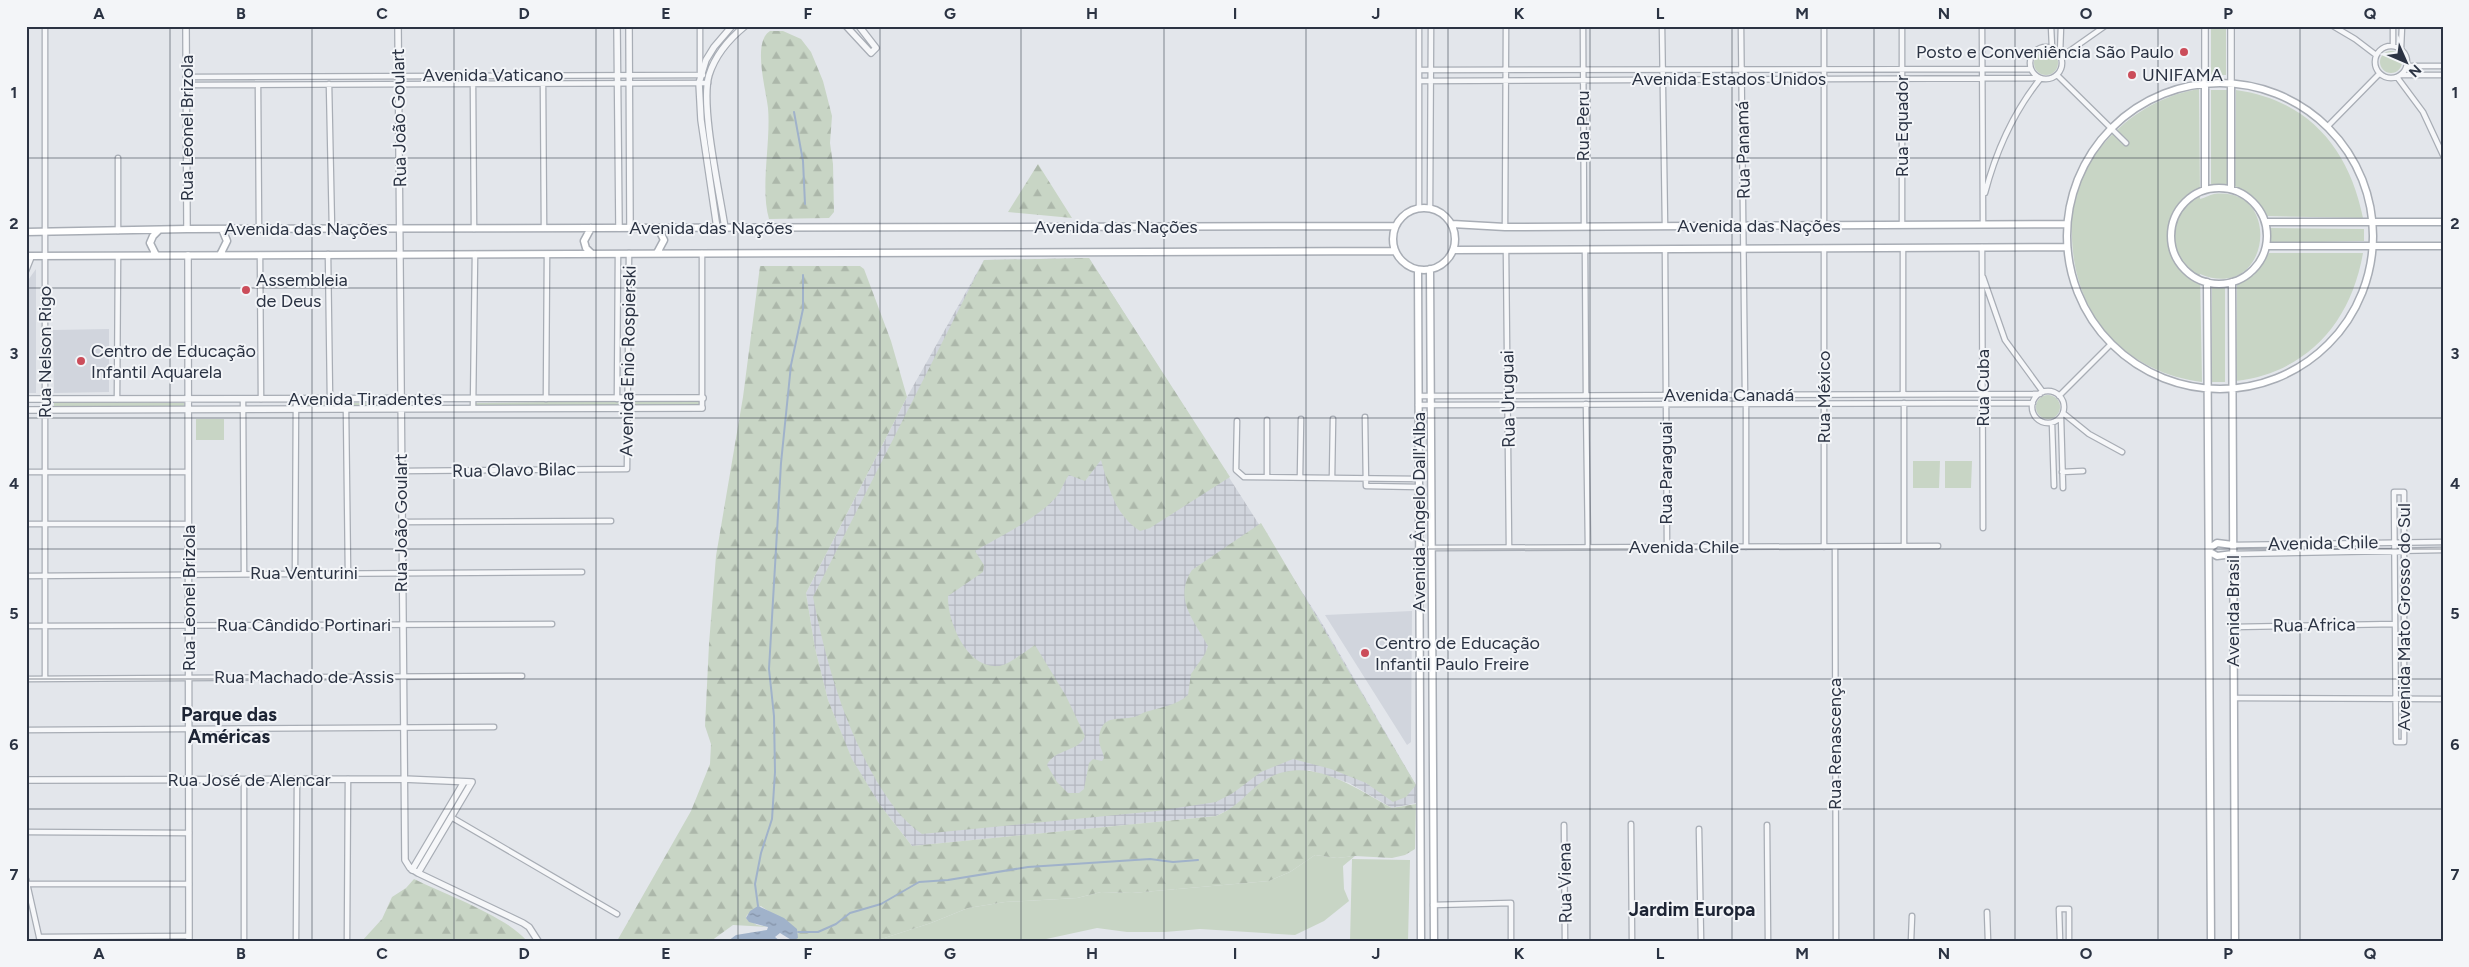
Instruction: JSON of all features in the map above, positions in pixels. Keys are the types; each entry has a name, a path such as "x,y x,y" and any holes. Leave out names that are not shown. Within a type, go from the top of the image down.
{"main road":[{"path":"2205,83 2205,190"},
{"path":"2205,83 2231,83 2257,86 2280,94 2302,105 2328,126 2353,158 2364,180 2374,222 2373,246 2370,272 2364,289 2356,307 2336,335 2296,368 2274,379 2232,390 2209,390 2161,378 2144,370 2111,344 2100,332 2082,303 2073,279 2067,247 2067,224 2074,187 2082,167 2111,128 2128,113 2148,101 2174,90 2205,83"},
{"path":"2231,83 2231,189"},
{"path":"2231,189 2246,196 2258,207 2265,222 2266,246 2259,262 2252,271 2232,282 2207,282 2194,277 2183,268 2176,256 2171,236 2174,221 2181,208 2192,197 2205,190 2231,189"},
{"path":"1419,208 1430,208 1439,211 1452,224 1455,237 1453,250 1444,263 1430,269 1418,270 1404,263 1395,251 1393,235 1395,226 1409,211 1419,208"},
{"path":"2265,222 2443,222"},
{"name":"Avenida das Nações","path":"1452,224 1505,227 2067,224"},
{"name":"Avenida das Nações","path":"26,232 187,229 1395,226"},
{"path":"592,228 585,238 584,245 592,254"},
{"path":"657,253 664,240 658,228"},
{"path":"220,255 227,242 222,229"},
{"path":"156,256 150,243 153,236 160,230"},
{"path":"2266,246 2443,246"},
{"name":"Avenida das Nações","path":"1453,250 2067,247"},
{"name":"Avenida das Nações","path":"29,256 1395,251"},
{"name":"Avenida Ângelo Dall'Alba","path":"1430,269 1429,405 1434,941"},
{"name":"Avenida Ângelo Dall'Alba","path":"1418,270 1421,938"},
{"name":"Avenida Brasil","path":"2207,282 2211,941"},
{"name":"Avenida Brasil","path":"2232,282 2235,941"},
{"path":"2233,545 2217,543 2210,550 2217,556 2233,554"}],"street":[{"name":"Rua Nelson Rigo","path":"45,26 46,679"},
{"name":"Rua Leonel Brizola","path":"186,26 187,229"},
{"name":"Rua João Goulart","path":"398,26 401,229 400,409 403,779 405,860 415,871"},
{"path":"617,26 618,228"},
{"path":"629,26 630,228"},
{"path":"700,26 699,83 701,120 717,228"},
{"path":"700,75 714,47 732,26"},
{"path":"725,228 708,108 708,83 709,75 724,47 745,26"},
{"path":"846,26 871,53 876,48 858,26"},
{"path":"1419,26 1419,208"},
{"path":"1430,208 1431,26"},
{"path":"1505,227 1506,26"},
{"name":"Rua Peru","path":"1583,26 1584,226"},
{"path":"1662,26 1665,226"},
{"name":"Rua Panamá","path":"1741,26 1745,226 1745,395"},
{"path":"1824,26 1824,225"},
{"name":"Rua Equador","path":"1902,26 1902,225"},
{"path":"1982,26 1983,224"},
{"path":"2052,26 2052,47"},
{"path":"2061,26 2062,66 2057,75 2052,78 2040,78 2031,69 2030,61 2034,52 2042,47 2052,47 2061,55"},
{"path":"2061,55 2105,26"},
{"path":"2205,26 2205,83"},
{"path":"2231,83 2232,26"},
{"path":"2333,26 2355,39 2376,55"},
{"path":"2393,26 2393,46"},
{"path":"2401,50 2402,26"},
{"path":"2399,76 2407,66 2406,57 2401,50 2393,46 2382,48 2376,55 2374,65 2379,74 2389,78 2443,75"},
{"path":"2407,66 2443,66"},
{"name":"Avenida Estados Unidos","path":"1419,70 2031,69"},
{"path":"2328,126 2379,74"},
{"name":"Avenida Vaticano","path":"186,77 709,75"},
{"path":"2057,75 2126,143"},
{"path":"2399,76 2423,112 2443,155"},
{"path":"1983,202 1991,171 2007,129 2040,78"},
{"name":"Avenida Estados Unidos","path":"1419,81 2040,78"},
{"name":"Avenida Vaticano","path":"186,85 708,83"},
{"path":"329,84 332,229"},
{"path":"473,84 474,229"},
{"path":"543,84 544,228"},
{"path":"258,85 260,229"},
{"path":"118,158 118,230"},
{"name":"Rua Cuba","path":"1982,247 1984,528"},
{"name":"Rua México","path":"1824,248 1824,547"},
{"path":"1903,248 1903,394"},
{"name":"Rua Paraguai","path":"1665,249 1667,547"},
{"name":"Rua Uruguai","path":"1506,250 1510,547"},
{"path":"1586,250 1586,395"},
{"path":"702,253 702,408"},
{"path":"328,254 330,399"},
{"path":"473,408 474,254"},
{"path":"546,399 547,254"},
{"name":"Avenida Enio Rospierski","path":"617,399 618,254"},
{"name":"Avenida Enio Rospierski","path":"627,469 630,399 630,254"},
{"name":"Rua Leonel Brizola","path":"188,255 189,938"},
{"path":"260,255 261,399"},
{"path":"26,271 29,256"},
{"path":"117,399 118,256"},
{"path":"1982,271 2005,340 2041,393"},
{"path":"2059,396 2111,344"},
{"path":"2062,415 2052,423 2043,422 2035,417 2032,403 2041,393 2050,391 2059,396 2064,404 2062,415 2063,488"},
{"name":"Avenida Canadá","path":"1419,396 2041,393"},
{"name":"Avenida Tiradentes","path":"26,399 703,398"},
{"path":"244,399 244,574"},
{"path":"295,574 296,399"},
{"name":"Avenida Canadá","path":"1418,405 2032,403"},
{"path":"1586,404 1588,547"},
{"path":"1746,404 1746,547"},
{"path":"1904,404 1904,546"},
{"name":"Avenida Tiradentes","path":"26,410 702,408"},
{"path":"346,409 348,573"},
{"path":"2062,415 2089,434 2122,452"},
{"path":"1365,417 1366,486 1419,487"},
{"path":"1300,477 1301,419"},
{"path":"1332,478 1333,419"},
{"path":"1267,420 1267,477"},
{"path":"1236,421 1236,470 1244,476 1419,479"},
{"path":"2052,423 2054,486"},
{"name":"Rua Olavo Bilac","path":"401,471 627,469"},
{"path":"2062,472 2082,471"},
{"path":"26,472 188,472"},
{"name":"Avenida Mato Grosso do Sul","path":"2394,492 2404,492 2403,542 2404,742 2396,742 2394,492"},
{"path":"401,522 611,520"},
{"path":"26,524 188,524"},
{"name":"Avenida Chile","path":"2233,545 2443,542"},
{"name":"Avenida Chile","path":"1430,548 1938,546"},
{"name":"Rua Renascença","path":"1835,547 1836,941"},
{"name":"Avenida Chile","path":"2233,554 2443,550"},
{"name":"Rua Venturini","path":"26,576 582,572"},
{"name":"Rua Cândido Portinari","path":"26,626 552,624"},
{"name":"Rua Africa","path":"2233,627 2395,624"},
{"name":"Rua Machado de Assis","path":"26,679 522,676"},
{"path":"2234,698 2443,699"},
{"path":"26,730 494,727"},
{"path":"347,941 348,779"},
{"name":"Rua José de Alencar","path":"26,780 403,779 472,782 451,817"},
{"path":"244,780 244,941"},
{"path":"296,941 297,780"},
{"path":"415,871 464,782"},
{"path":"415,871 451,817 617,914"},
{"path":"1631,824 1632,941"},
{"name":"Rua Viena","path":"1564,825 1566,941"},
{"path":"1767,825 1768,941"},
{"path":"1699,829 1701,941"},
{"path":"26,832 189,833"},
{"path":"415,871 523,923 529,927 538,941"},
{"path":"189,884 27,881 40,939 189,938"},
{"path":"1433,908 1511,903 1512,941"},
{"path":"2060,941 2059,909 2069,909 2069,941"},
{"path":"1988,912 1988,941"},
{"path":"1911,941 1912,916"}],"shaded area":[{"path":"1089,258 1320,620 1416,785 1416,803 1392,808 1349,783 1309,770 1216,816 912,846 880,805 852,760 828,700 815,648 806,593 907,397 984,260"},
{"path":"36,269 36,393 26,393 26,283"},
{"name":"Centro de Educação Infantil Aquarela","path":"109,329 109,392 54,393 53,330"},
{"path":"1412,611 1411,742 1407,745 1325,615"}],"green space":[{"path":"2211,26 2226,26 2226,75 2211,75"},
{"path":"770,31 783,31 801,39 811,52 823,81 832,116 830,143 833,164 834,212 829,218 769,219 765,193 769,121 761,55 765,37"},
{"path":"2046,51 2051,52 2057,58 2057,68 2051,74 2046,75 2041,74 2035,68 2034,63 2035,58 2041,52"},
{"path":"2391,51 2399,54 2402,62 2399,70 2391,73 2383,70 2380,62 2383,54"},
{"path":"2199,89 2200,199 2214,194 2236,196 2251,207 2259,223 2260,242 2254,259 2242,273 2224,279 2200,274 2202,382 2174,376 2150,366 2128,353 2109,336 2094,315 2083,292 2075,267 2071,219 2077,190 2087,168 2100,148 2116,131 2155,103 2177,94"},
{"path":"2211,90 2227,90 2227,184 2211,184"},
{"path":"2236,90 2262,96 2284,104 2304,116 2321,132 2336,149 2347,170 2363,218 2266,216 2256,201 2235,186"},
{"path":"1038,164 1072,218 1008,212"},
{"path":"2269,228 2364,229 2364,241 2269,243"},
{"path":"2269,253 2363,253 2357,278 2348,301 2337,321 2322,340 2305,355 2285,367 2262,376 2236,381 2237,285 2254,275"},
{"path":"1089,258 1230,477 1150,528 1140,531 1124,517 1118,508 1110,490 1101,460 1085,481 1069,475 1050,504 1019,526 975,551 984,565 983,572 948,596 951,617 961,641 977,660 987,665 998,666 1012,661 1035,645 1066,696 1085,736 1078,745 1055,756 1047,765 1057,782 1068,793 1079,793 1084,789 1089,763 1093,759 1102,761 1104,758 1099,739 1103,725 1111,720 1128,718 1164,707 1188,695 1191,674 1205,654 1208,646 1192,618 1185,600 1187,581 1192,570 1261,523 1416,785 1406,797 1393,802 1366,783 1331,769 1293,759 1261,772 1233,793 1216,802 1157,811 922,834 902,816 876,780 854,736 837,691 813,597 984,260"},
{"path":"760,266 860,266 864,269 891,341 907,397 806,593 815,648 828,700 852,759 880,805 912,846 1216,816 1237,804 1265,780 1281,773 1298,770 1331,776 1363,791 1392,808 1416,804 1415,849 1405,855 1392,858 1355,856 1337,858 1315,855 1290,872 1269,881 1132,893 1101,892 1077,898 1005,902 968,908 931,923 875,941 794,941 798,932 761,906 747,915 746,918 757,925 768,927 733,925 711,941 617,941 691,811 710,764 711,744 705,726 716,556 743,397"},
{"path":"2212,288 2225,288 2225,382 2212,382"},
{"path":"2048,395 2056,399 2060,407 2056,415 2048,419 2040,415 2036,407 2040,399"},
{"path":"627,401 627,406 476,407 476,403"},
{"path":"631,401 699,401 699,405 631,405"},
{"path":"54,402 184,403 184,407 54,408"},
{"path":"298,403 398,403 398,407 298,407"},
{"path":"196,419 224,419 224,440 196,440"},
{"path":"1913,461 1940,461 1939,488 1913,488"},
{"path":"1945,461 1972,461 1971,488 1945,488"},
{"path":"1315,855 1337,858 1355,856 1343,866 1344,889 1349,901 1324,921 1295,935 1200,929 1165,932 1127,932 1097,928 1037,941 875,941 931,923 968,908 1005,902 1077,898 1101,892 1132,893 1269,881 1290,872"},
{"path":"1352,859 1410,860 1408,941 1350,941"},
{"path":"414,879 490,914 505,923 527,941 362,941 382,919 392,897 406,888"}],"water":[{"path":"758,906 784,918 797,929 798,938 793,941 780,933 775,937 780,941 728,941 736,935 767,930 768,927 749,922 746,918 750,911"}],"waterway":[{"path":"794,112 803,161 805,204"},
{"path":"758,906 755,884 761,853 772,819 775,772 774,716 769,669 781,463 791,365 803,309 803,275"},
{"path":"798,932 818,932 836,924 850,913 881,904 919,882 948,880 1028,867 1150,859 1173,862 1198,860"}],"place":[{"name":"Posto e Conveniência São Paulo","path":"2184,52"},
{"name":"UNIFAMA","path":"2132,75"},
{"name":"Assembleia de Deus","path":"246,290"},
{"name":"Centro de Educação Infantil Aquarela","path":"81,361"},
{"name":"Centro de Educação Infantil Paulo Freire","path":"1365,653"}],"district":[{"name":"Parque das Américas","path":"229,725"},
{"name":"Jardim Europa","path":"1692,909"}]}
